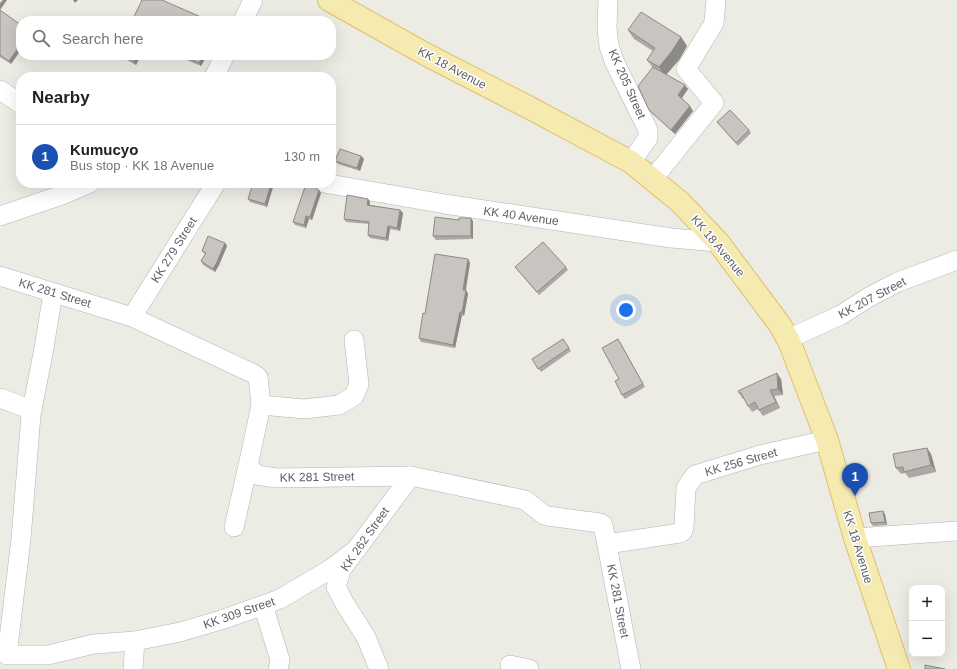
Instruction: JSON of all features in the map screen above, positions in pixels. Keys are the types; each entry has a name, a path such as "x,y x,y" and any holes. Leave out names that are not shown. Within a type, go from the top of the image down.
{"main road":[{"name":"KK 18 Avenue","path":"329,0 427,55 631,162 680,202 718,242 776,320 788,339 827,440 855,538 899,669"}],"street":[{"path":"245,16 253,0"},
{"name":"KK 205 Street","path":"608,0 607,28 609,46 614,61 648,130 648,138 631,162"},
{"path":"652,180 714,103 686,69 714,23 716,0"},
{"path":"216,72 222,60"},
{"path":"0,90 16,101"},
{"name":"KK 40 Avenue","path":"336,185 468,208 671,238 718,242"},
{"path":"0,216 62,196 79,188"},
{"name":"KK 279 Street","path":"132,317 213,188"},
{"name":"KK 207 Street","path":"788,339 841,315 869,297 898,282 957,260"},
{"name":"KK 281 Street","path":"0,276 132,317 258,377 261,405 248,466 257,475 276,478 411,476 525,500 544,515 548,516 600,523 603,525 631,669"},
{"path":"3,655 21,539 32,410 53,293"},
{"path":"261,405 304,409 339,405 354,396 359,384 354,340"},
{"path":"0,398 32,410"},
{"name":"KK 256 Street","path":"607,544 680,533 683,531 686,488 695,475 760,455 827,440"},
{"path":"234,527 248,466"},
{"name":"KK 262 Street","path":"379,669 366,637 336,587 341,570 411,476"},
{"path":"855,538 957,530"},
{"name":"KK 309 Street","path":"3,655 48,655 94,644 135,641 180,632 221,620 280,599 329,570 356,549"},
{"path":"263,605 280,660 278,669"},
{"path":"133,669 135,641"},
{"path":"510,665 529,669"}],"building":[{"path":"142,0 162,0 199,16 134,16"},
{"path":"0,10 16,21 16,51 9,61 0,55"},
{"path":"641,12 681,37 659,67 647,60 655,48 628,30"},
{"path":"192,60 200,60 199,63"},
{"path":"653,67 685,85 678,95 690,106 671,130 649,110 638,86"},
{"path":"730,110 749,130 736,143 717,122"},
{"path":"340,149 361,156 357,168 336,161"},
{"path":"251,188 270,188 265,204 248,199"},
{"path":"305,188 315,188 319,190 310,217 306,216 304,225 293,222"},
{"path":"347,195 368,199 367,205 400,210 397,228 388,226 386,238 368,235 369,222 344,219"},
{"path":"435,217 459,220 459,218 471,218 471,236 433,236"},
{"path":"208,236 225,243 213,269 201,261 206,253 202,251"},
{"path":"543,242 566,267 537,292 515,267"},
{"path":"435,254 468,259 463,290 466,290 453,345 419,338 423,313 425,314"},
{"path":"563,339 569,348 538,369 532,359"},
{"path":"618,339 643,384 622,395 615,381 619,379 602,348"},
{"path":"777,373 778,389 770,390 776,402 759,410 755,402 748,406 741,393 738,391"},
{"path":"927,448 931,465 904,472 903,467 896,468 893,454"},
{"path":"883,511 885,522 871,523 869,513"},
{"path":"925,665 945,669 925,669"}],"place":[{"name":"Kumucyo","path":"855,496"}]}
